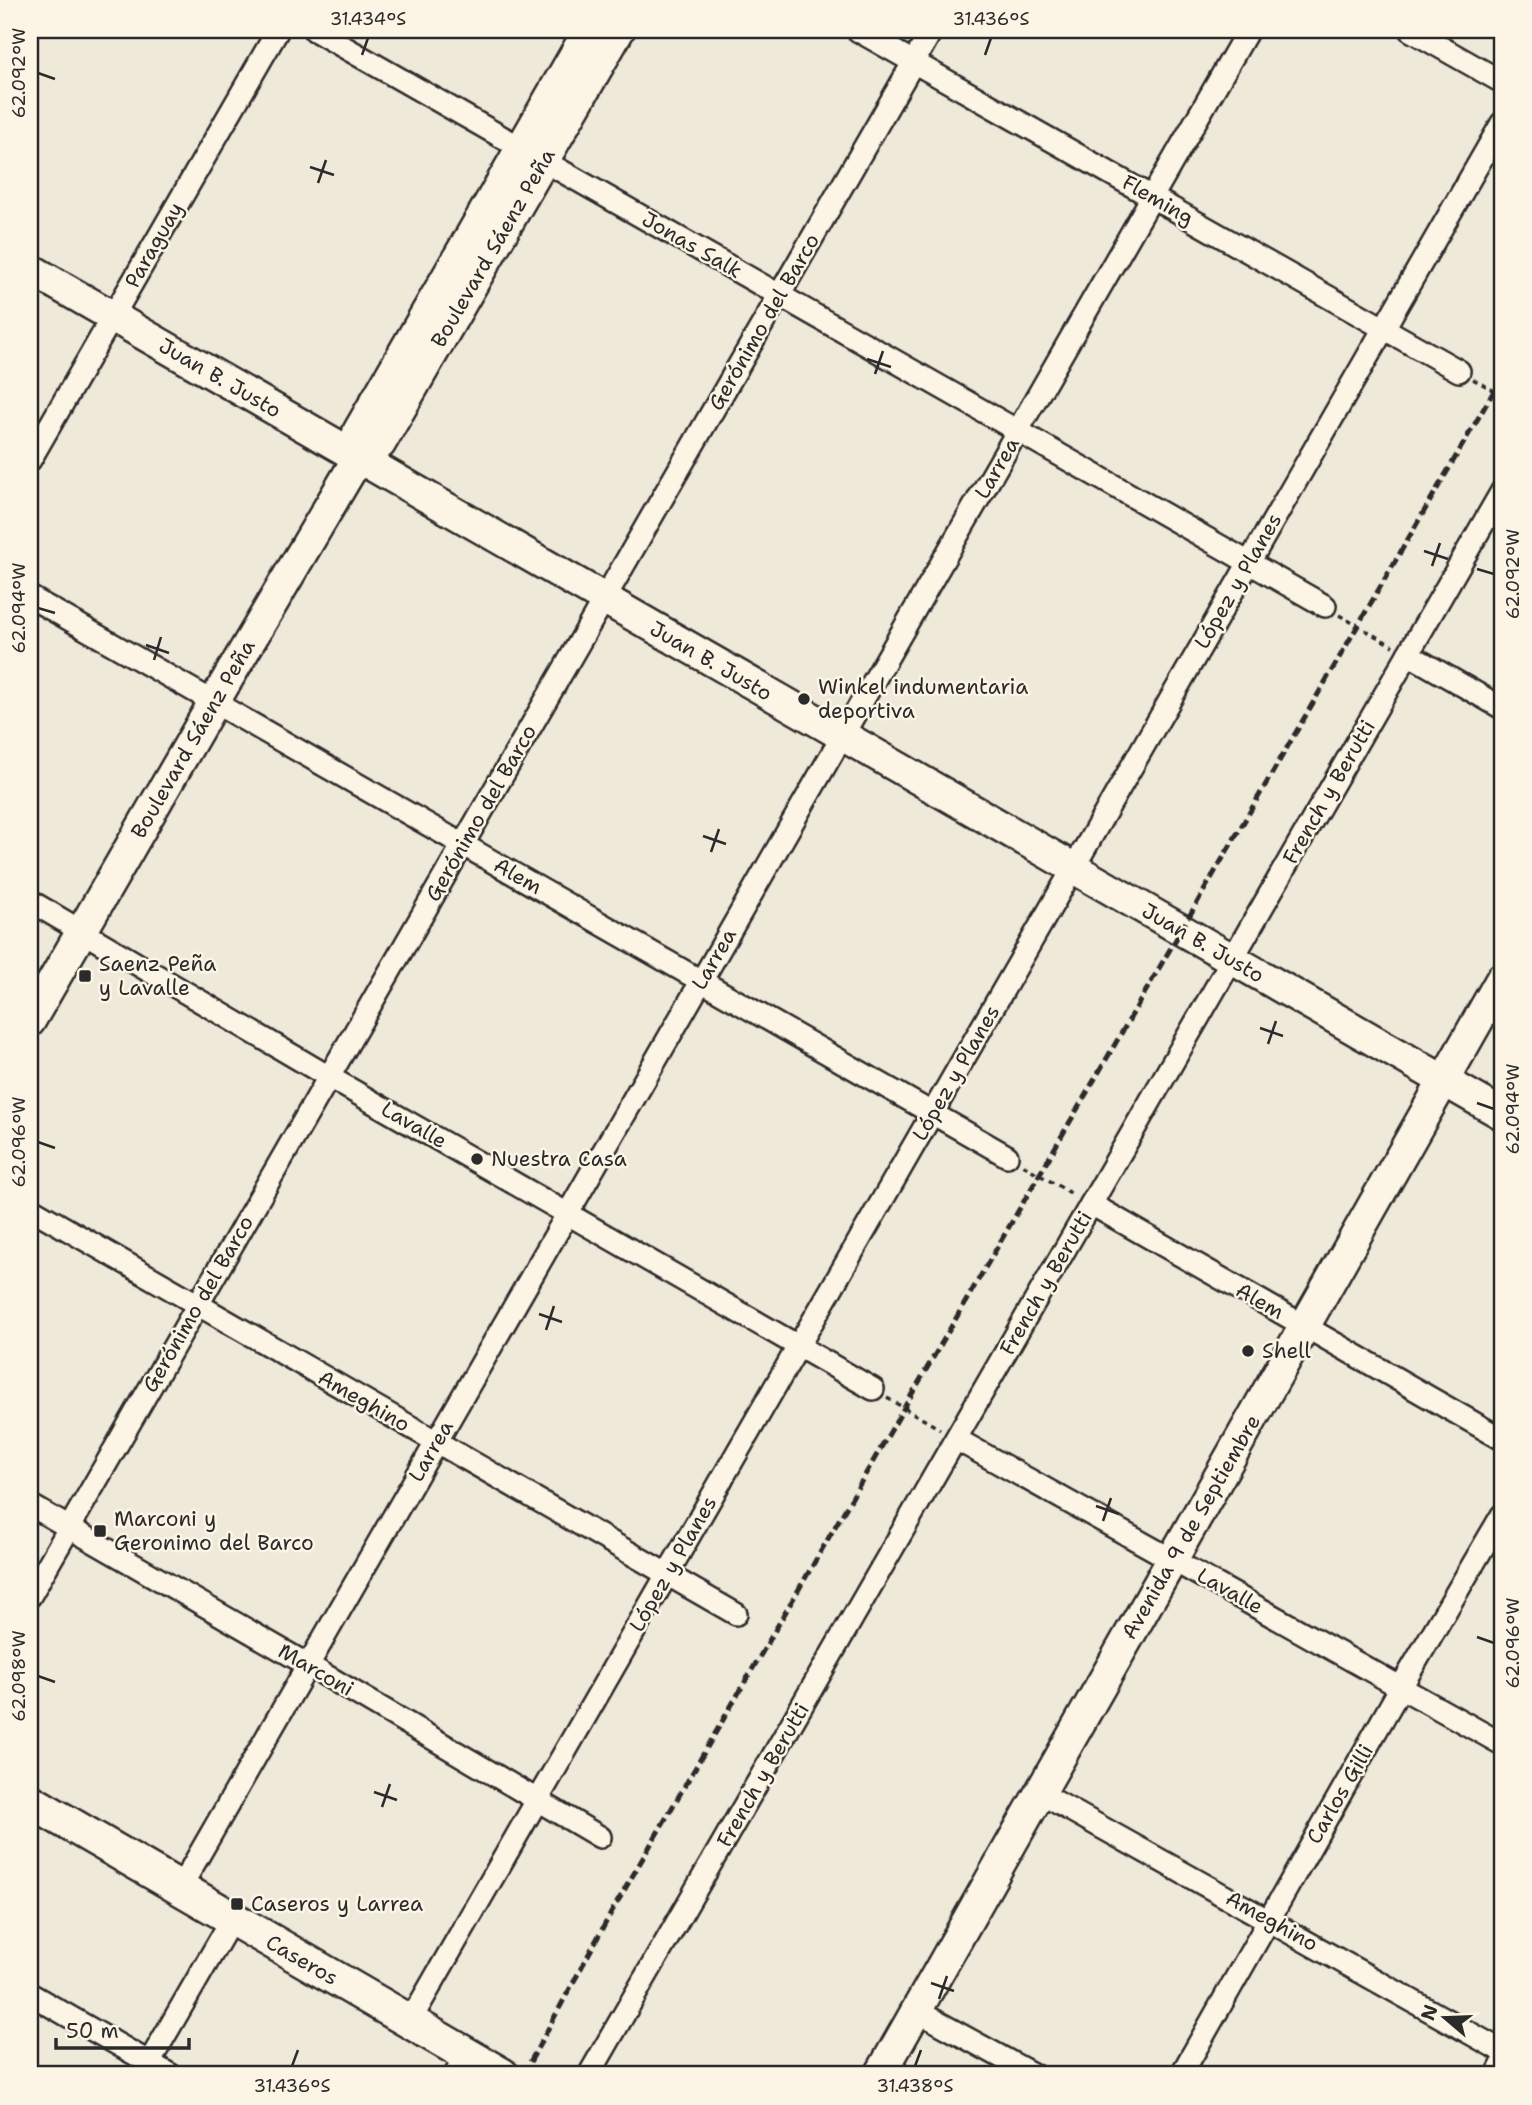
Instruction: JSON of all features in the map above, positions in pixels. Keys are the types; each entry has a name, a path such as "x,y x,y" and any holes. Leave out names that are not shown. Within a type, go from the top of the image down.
{"main road":[{"name":"Caseros","path":"30,1801 409,2023 461,2065 502,2075"}],"street":[{"name":"Paraguay","path":"30,460 278,30"},
{"name":"Jonas Salk","path":"314,30 1325,606"},
{"name":"Boulevard Sáenz Peña","path":"30,1021 358,458 380,444 532,154 589,30"},
{"name":"Boulevard Sáenz Peña","path":"532,154 619,30"},
{"name":"Fleming","path":"857,30 1459,371"},
{"name":"Gerónimo del Barco","path":"30,1596 932,30"},
{"name":"Larrea","path":"180,1888 1248,30"},
{"path":"1410,30 1502,82"},
{"name":"López y Planes","path":"409,2023 1502,122"},
{"name":"Juan B. Justo","path":"30,270 1502,1114"},
{"name":"French y Berutti","path":"589,2075 1502,491"},
{"name":"Alem","path":"30,597 1007,1156"},
{"path":"1408,654 1502,708"},
{"name":"Lavalle","path":"30,901 329,1077 873,1389"},
{"name":"Avenida 9 de Septiembre","path":"880,2075 1502,978"},
{"name":"Alem","path":"1091,1204 1502,1439"},
{"name":"Ameghino","path":"30,1208 736,1614"},
{"name":"Lavalle","path":"957,1439 1502,1744"},
{"name":"Marconi","path":"30,1505 600,1837"},
{"name":"Carlos Gilli","path":"1181,2075 1502,1515"},
{"name":"Ameghino","path":"1040,1793 1502,2050"},
{"path":"145,2069 232,1919"},
{"path":"30,1994 145,2069 171,2075"},
{"path":"917,2011 1034,2075"},
{"path":"1497,2075 1502,2065"}],"path":[{"path":"1459,371 1502,396"},
{"path":"1325,606 1408,654"},
{"path":"1007,1156 1091,1204"},
{"path":"873,1389 957,1439"}],"railway":[{"path":"523,2075 611,1913 1502,377"}],"place":[{"name":"Winkel indumentaria deportiva","path":"804,699"},
{"name":"Saenz Peña y Lavalle","path":"85,976"},
{"name":"Nuestra Casa","path":"477,1159"},
{"name":"Shell","path":"1248,1351"},
{"name":"Marconi y Geronimo del Barco","path":"100,1531"},
{"name":"Caseros y Larrea","path":"237,1904"}]}
